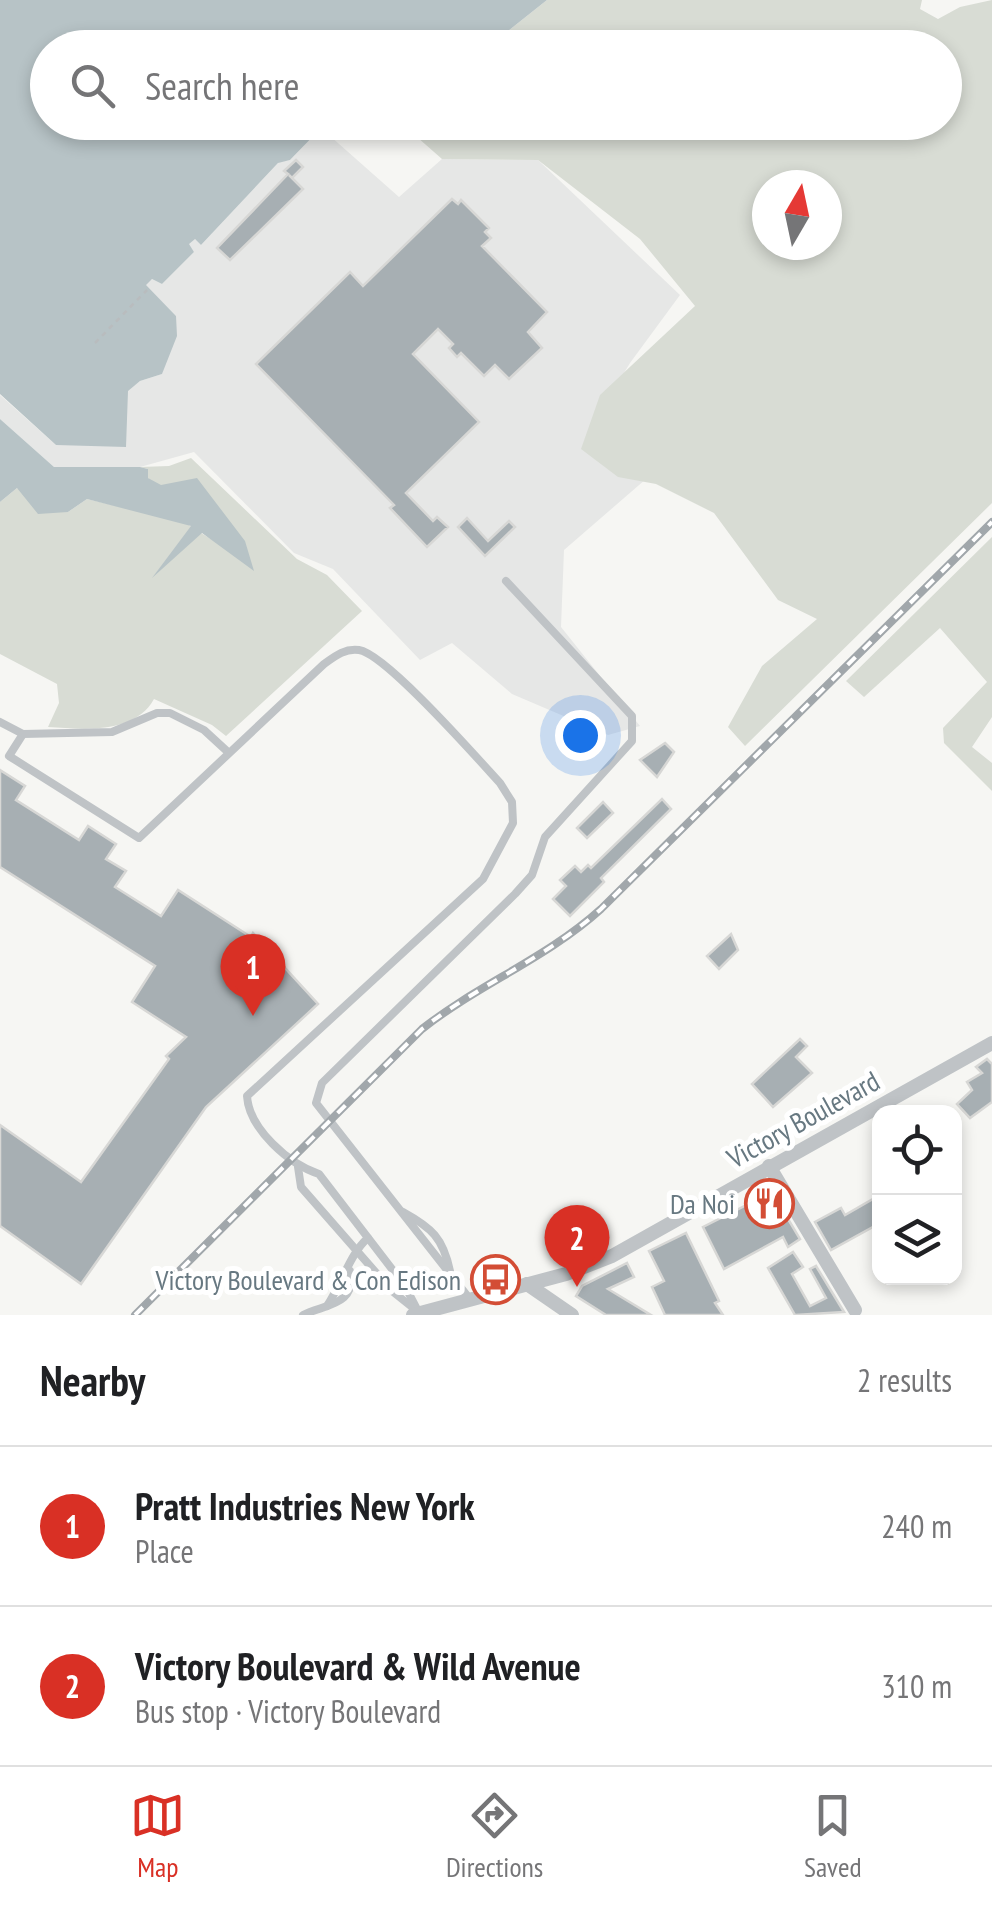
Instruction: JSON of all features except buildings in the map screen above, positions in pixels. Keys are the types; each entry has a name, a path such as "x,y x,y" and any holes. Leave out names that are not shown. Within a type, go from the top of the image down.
{"street":[{"name":"Victory Boulevard","path":"416,1314 528,1284 612,1256 992,1044"},
{"path":"768,1166 855,1310"},
{"path":"528,1284 572,1315"}],"lane":[{"path":"469,1298 318,1108 322,1083 532,875 545,838 626,749 634,728 624,707 506,581"},
{"path":"23,734 9,756 140,838 324,664 348,650 364,651 392,672 500,782 515,815 482,879 247,1096 253,1120 298,1167 319,1174 405,1286 416,1314"},
{"path":"0,722 23,734 82,736 136,726 157,713 170,714 204,730 229,752"},
{"path":"298,1167 301,1187 416,1314"},
{"path":"399,1210 437,1235 444,1244 450,1275"},
{"path":"303,1315 327,1306 350,1271 355,1249 368,1238"}],"path":[{"path":"95,343 148,290"}],"shaded area":[{"path":"0,0 547,0 509,30 30,30 30,140 309,140 290,160 278,163 201,245 195,239 189,244 194,252 162,284 152,279 146,285 176,316 177,336 162,374 140,381 128,391 126,447 56,445 0,394"},
{"path":"547,0 922,0 920,9 938,19 960,7 992,0 992,503 745,746 728,727 762,666 817,619 778,600 714,513 656,484 618,477 581,449 600,395 695,306 640,239 538,160 442,159 420,140 962,140 962,30 509,30"},
{"path":"309,140 335,140 399,197 442,159 538,160 680,295 630,363 586,436 646,479 564,550 561,627 640,726 608,735 512,694 452,643 420,660 333,569 294,553 194,452 140,467 54,467 0,419 0,395 56,445 140,381 162,374 176,316 145,285 152,279 162,284 194,252 188,244 194,238 201,245 279,162 290,160"},
{"path":"0,419 54,467 140,467 148,469 148,478 161,485 197,478 245,541 254,571 202,533 152,578 191,526 87,499 68,512 38,514 17,488 0,502"},
{"path":"191,458 297,559 327,575 362,611 226,736 212,725 154,699 145,711 121,724 92,729 48,727 59,703 57,684 0,654 0,502 17,488 68,512 87,499 184,522 192,527 190,533 161,569 201,533 219,544 148,478 148,469 140,467 169,466"},
{"path":"992,537 992,717 972,747 992,763 992,791 944,743 943,728 987,682 940,628 864,697 846,681"}],"railway":[{"path":"135,1315 422,1029 558,942 601,909 992,522"}],"place":[{"name":"Pratt Industries New York","path":"253,1016"},
{"name":"Da Noi","path":"770,1203"},
{"name":"Victory Boulevard & Con Edison","path":"496,1279"},
{"name":"Victory Boulevard & Wild Avenue","path":"577,1287"}]}
